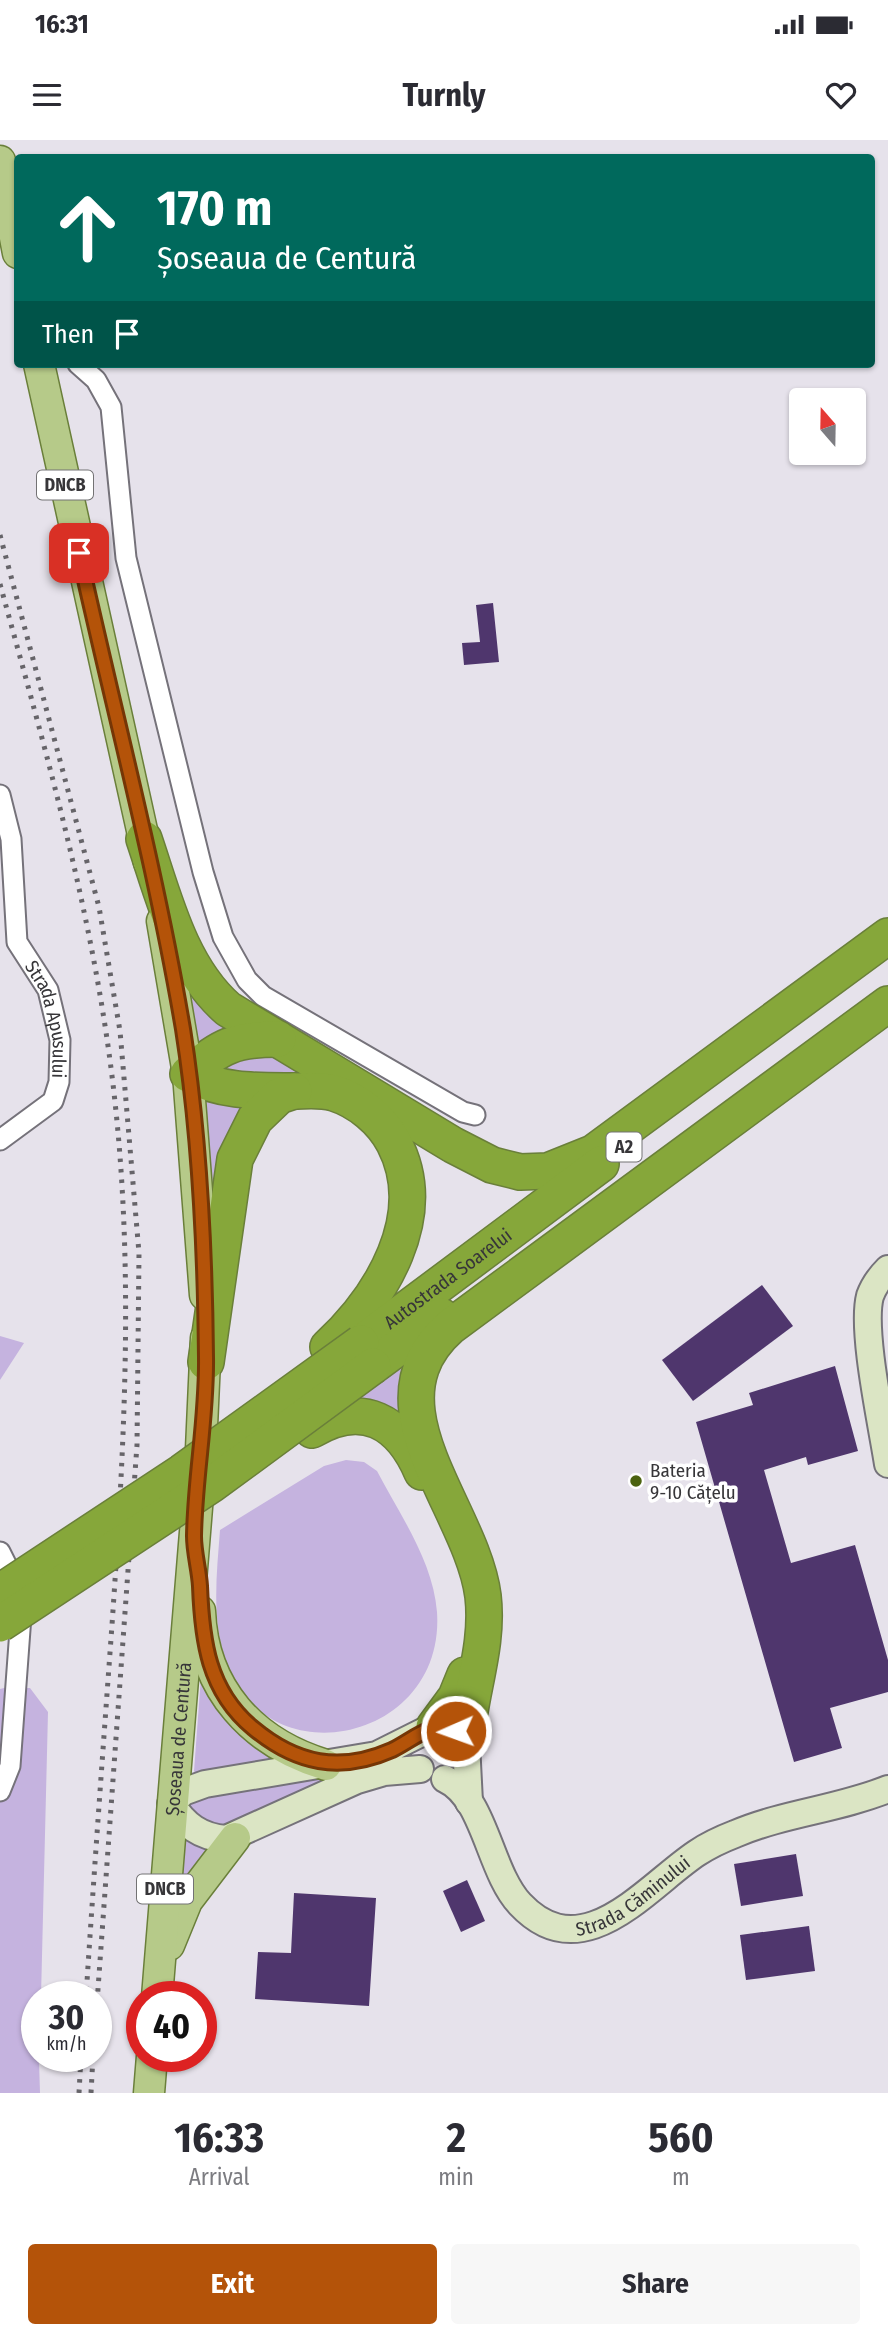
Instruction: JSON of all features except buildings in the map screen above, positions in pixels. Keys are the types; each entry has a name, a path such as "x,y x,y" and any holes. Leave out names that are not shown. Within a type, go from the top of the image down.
{"highway":[{"path":"144,839 177,932 197,975 212,995 228,1009 278,1039 329,1054 470,1155 506,1169 548,1171 593,1153 888,936"},
{"name":"Autostrada Soarelui","path":"0,1624 211,1485 363,1344 888,952"},
{"name":"Autostrada Soarelui","path":"0,1592 182,1472 363,1344 888,987"},
{"path":"466,1751 468,1713 483,1648 483,1595 472,1556 423,1437 415,1386 423,1358 450,1327 888,1004"},
{"path":"0,1575 239,1414 307,1364 363,1344 372,1298 399,1245 406,1215 403,1168 391,1136 367,1111 331,1092 217,1088 188,1074 225,1045 255,1039 278,1039"},
{"path":"206,1362 235,1159 255,1119 279,1096 294,1091"},
{"path":"0,1640 312,1430 331,1420 356,1415 388,1426 408,1445 449,1533 469,1590 471,1650 456,1697 427,1731"}],"main road":[{"path":"0,161 14,233"},
{"name":"Șoseaua de Centură","path":"40,368 173,974 188,1074 202,1234 206,1362 158,1981"},
{"path":"194,1538 203,1642 211,1670 224,1694 242,1717 265,1737 301,1757 326,1765"},
{"path":"160,1981 187,1901 235,1838"},
{"path":"149,2093 151,2072"}],"street":[{"path":"82,368 96,380 111,407 126,558 203,872 223,937 247,980 329,1054 475,1115"},
{"name":"Strada Apusului","path":"0,795 11,839 17,942 48,990 60,1040 60,1059 53,1101 0,1140"},
{"path":"888,1269 874,1285 868,1322 888,1464"},
{"path":"0,1552 18,1588 21,1616 10,1766 0,1791"},
{"path":"427,1731 414,1748 420,1769 427,1775 445,1779 460,1771 466,1751"},
{"path":"420,1769 384,1772 357,1780 235,1838 219,1839 199,1833 186,1824 171,1804 183,1792 205,1784 377,1755 427,1731 456,1731 466,1751 469,1802"},
{"name":"Strada Căminului","path":"445,1779 464,1791 512,1895 531,1913 545,1921 573,1927 604,1922 624,1912 696,1853 738,1832 888,1789"}],"shaded area":[{"path":"194,985 242,1030 195,1049 185,989"},
{"path":"254,1051 296,1063 304,1078 228,1085 210,1063"},
{"path":"251,1096 211,1207 206,1102"},
{"path":"0,1336 24,1343 0,1380"},
{"path":"399,1369 405,1370 411,1417 352,1404"},
{"path":"346,1460 364,1462 377,1471 422,1557 434,1593 437,1612 432,1657 412,1693 382,1717 346,1731 308,1732 272,1719 242,1693 223,1652 216,1607 220,1530 324,1466"},
{"path":"202,1663 286,1763 198,1778 194,1771"},
{"path":"30,1688 48,1712 41,1981 21,1981 21,2072 39,2072 40,2093 0,2093 0,1689"},
{"path":"348,1772 236,1825 210,1823 188,1809 188,1797"},
{"path":"187,1836 214,1851 182,1896 178,1847"}],"railway":[{"path":"0,535 99,907 120,1031 139,1253 137,1445 99,1981"},
{"path":"0,584 83,905 107,1036 121,1167 126,1298 123,1428 87,1981"},
{"path":"79,2093 80,2072"},
{"path":"91,2093 92,2072"}],"place":[{"name":"Bateria 9-10 Cățelu","path":"636,1481"}],"route":[{"path":"79,553 159,906 183,1031 188,1074 205,1276 206,1362 194,1538 206,1657 224,1694 252,1727 279,1746 326,1765 377,1755 434,1727 442,1726 456,1731"}]}
